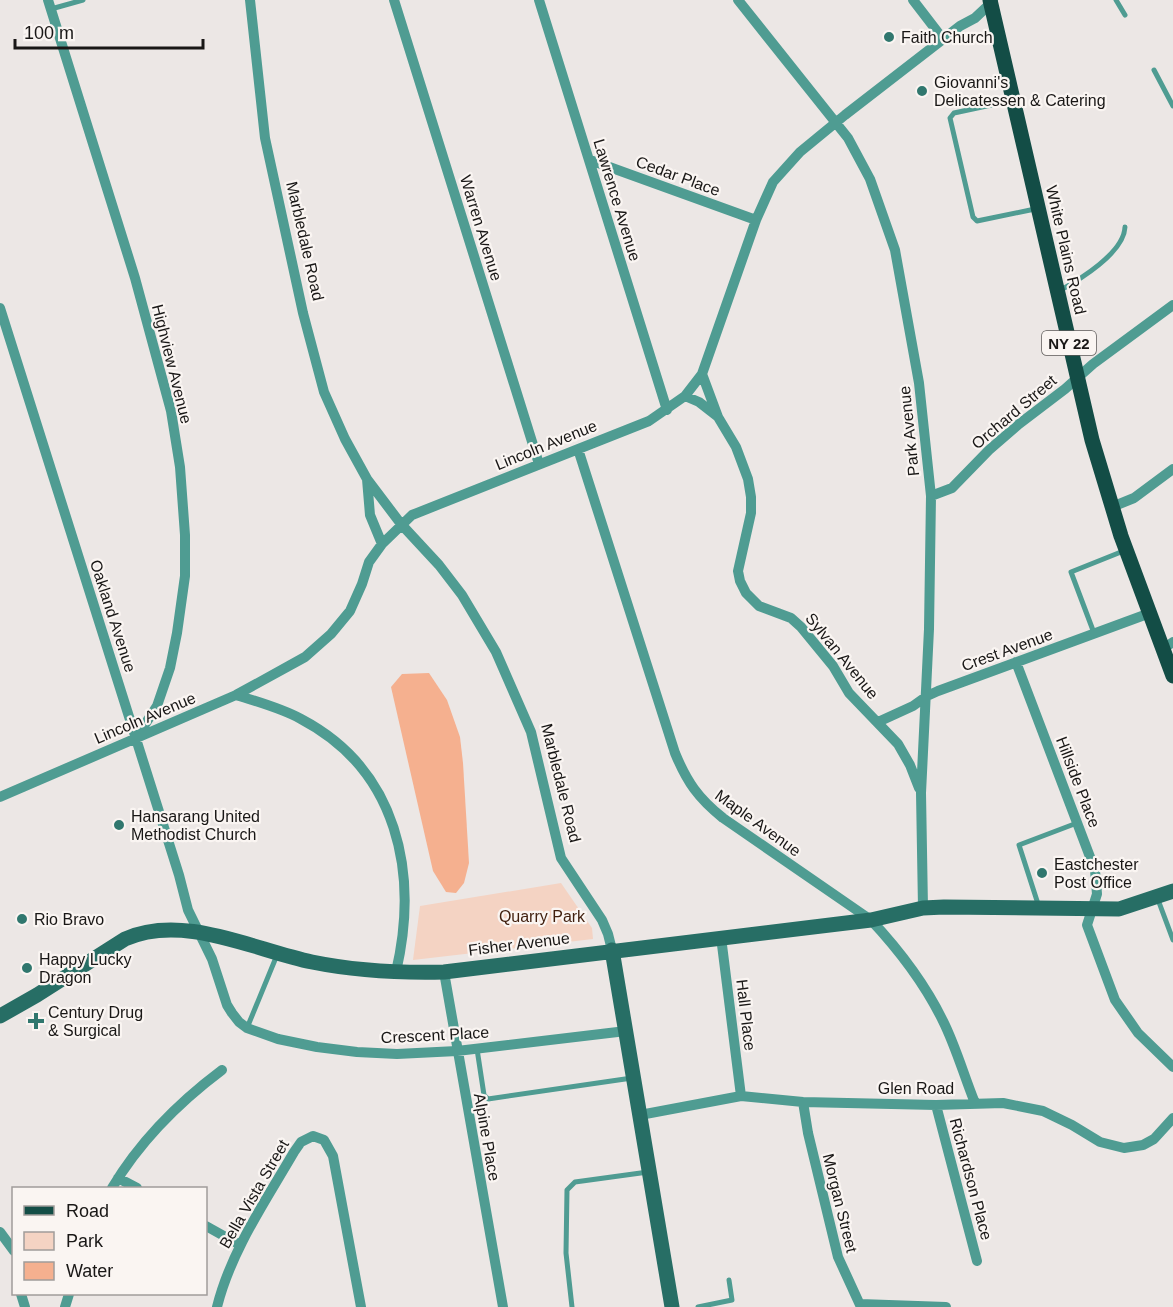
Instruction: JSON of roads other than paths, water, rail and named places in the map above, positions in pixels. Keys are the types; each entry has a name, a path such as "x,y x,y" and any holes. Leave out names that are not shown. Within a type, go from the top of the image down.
{"main road":[{"name":"White Plains Road","path":"992,1 1012,100 1092,440 1126,550 1150,613 1168,645 1173,676"}],"street":[{"name":"Marbledale Road","path":"250,0 265,138 303,313 324,392 345,439 367,479 400,524 439,565 496,652 531,732 561,858 602,920 608,934 672,1307"},
{"name":"Warren Avenue","path":"394,0 539,464"},
{"name":"Lawrence Avenue","path":"538,0 667,410"},
{"name":"Park Avenue","path":"738,0 848,138 864,166 895,250 919,383 931,496 927,696 921,793 923,908"},
{"path":"913,0 943,39"},
{"name":"Lincoln Avenue","path":"0,796 237,695 289,668 315,650 350,611 369,561 400,524 412,515 649,421 685,396 702,374 756,220 773,182 782,170 835,124 943,39 975,18 992,1"},
{"name":"Highview Avenue","path":"50,5 152,339 171,411 184,505 184,576 170,668 157,706 136,738"},
{"name":"Cedar Place","path":"590,160 756,220"},
{"name":"Orchard Street","path":"931,496 952,488 999,441 1077,377 1173,305"},
{"name":"Oakland Avenue","path":"0,308 188,910 200,934"},
{"name":"Sylvan Avenue","path":"702,374 718,417 736,447 746,472 751,497 749,527 738,571 746,593 759,606 791,618 801,627 833,666 844,687 898,744 910,765 921,793"},
{"name":"Sylvan Avenue","path":"685,396 699,402 718,417"},
{"name":"Maple Avenue","path":"578,449 675,753 692,788 723,818 871,920 887,937 922,984 944,1022 975,1103"},
{"path":"1112,507 1134,498 1173,469"},
{"name":"Marbledale Road","path":"367,479 370,515 382,544"},
{"name":"Crest Avenue","path":"878,722 913,706 927,696 1150,613"},
{"name":"Hillside Place","path":"1016,662 1095,870 1096,894 1087,926 1115,999 1138,1033 1173,1068"},
{"path":"237,695 302,719 342,747 359,765 386,804 399,843 404,871 405,906 396,972"},
{"name":"Fisher Avenue","path":"0,1016 37,995 108,948 135,934 166,929 225,937 278,954 354,969 444,972 871,920 923,908 1124,908 1173,891"},
{"name":"Crescent Place","path":"200,934 212,959 227,1005 239,1022 247,1028 279,1039 317,1047 398,1054 477,1049 626,1030"},
{"name":"Hall Place","path":"721,937 741,1096"},
{"name":"Alpine Place","path":"444,972 503,1307"},
{"path":"113,1187 165,1118 190,1094 222,1070"},
{"name":"Glen Road","path":"640,1115 741,1096 803,1102 936,1105 1003,1103 1043,1112 1072,1125 1100,1142 1124,1148 1143,1145 1154,1139 1173,1119"},
{"name":"Morgan Street","path":"803,1102 810,1142 838,1257 861,1306"},
{"name":"Richardson Place","path":"936,1105 977,1261"},
{"name":"Bella Vista Street","path":"217,1307 224,1280 240,1245 294,1152 301,1142 313,1136 324,1140 333,1156 361,1307"},
{"path":"118,1178 135,1187"},
{"path":"207,1227 240,1245"},
{"path":"0,1232 12,1247"},
{"path":"861,1306 946,1307"}],"lane":[{"path":"50,5 83,0"},
{"path":"1116,0 1125,15"},
{"path":"1154,70 1173,106"},
{"path":"1012,100 954,113 950,118 973,217 977,221 1038,208"},
{"path":"1057,292 1087,275 1107,258 1125,232 1125,227"},
{"path":"1094,633 1071,572 1126,550"},
{"path":"1039,907 1019,845 1077,823"},
{"path":"1157,896 1173,940"},
{"path":"247,1028 278,954"},
{"path":"477,1049 484,1095 488,1099 634,1078"},
{"path":"572,1307 566,1253 567,1190 575,1182 650,1171"},
{"path":"698,1307 732,1300 729,1280"}],"water":[{"path":"429,673 447,700 460,737 469,863 464,883 456,893 446,892 433,871 391,687 402,674"}],"place":[{"name":"Faith Church","path":"889,37"},
{"name":"Giovanni's Delicatessen & Catering","path":"922,91"},
{"name":"Hansarang United Methodist Church","path":"119,825"},
{"name":"Eastchester Post Office","path":"1042,873"},
{"name":"Rio Bravo","path":"22,919"},
{"name":"Happy Lucky Dragon","path":"27,968"},
{"name":"Century Drug & Surgical","path":"36,1021"}],"park label":[{"name":"Quarry Park","path":"542,916"}]}
